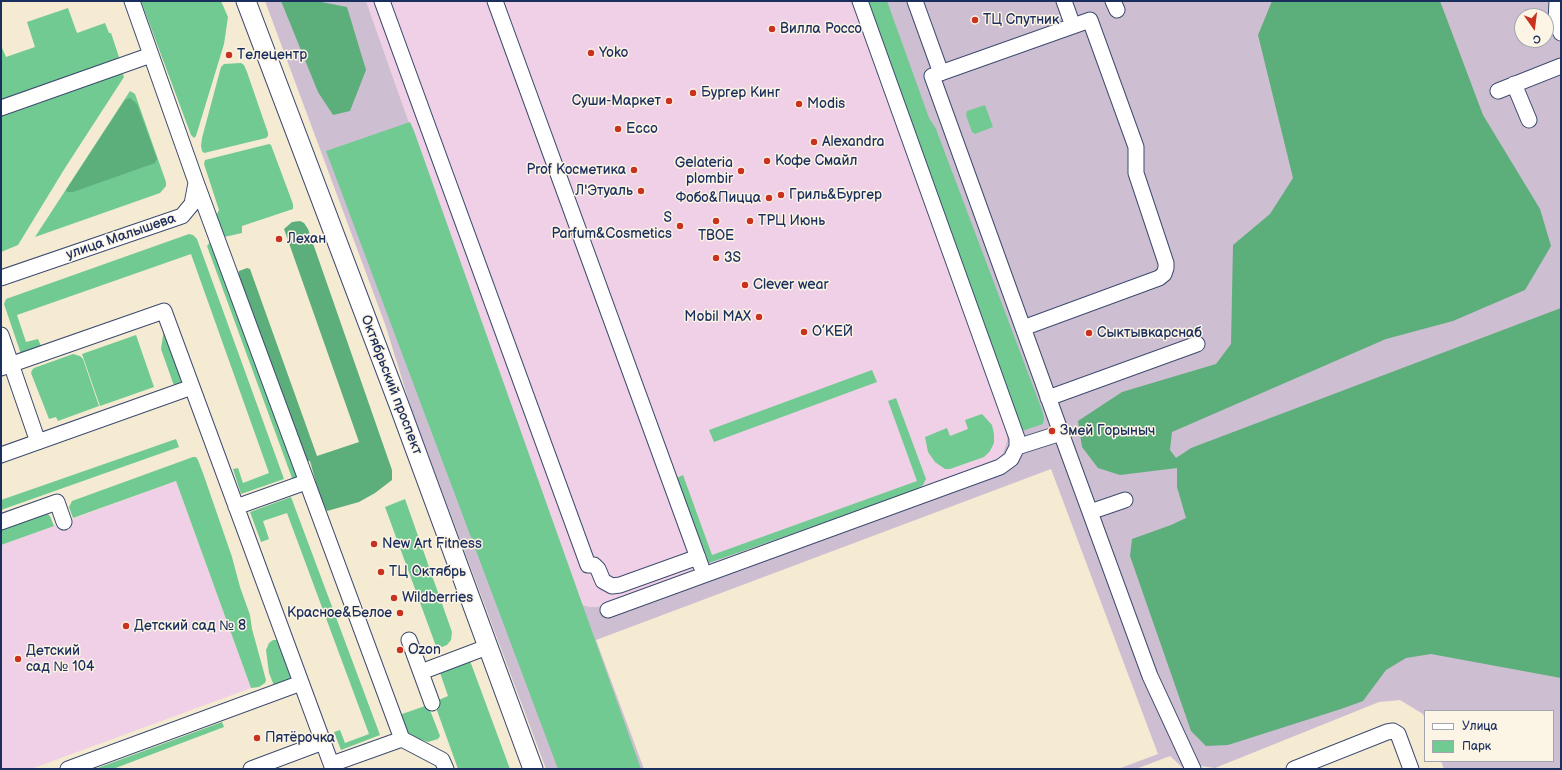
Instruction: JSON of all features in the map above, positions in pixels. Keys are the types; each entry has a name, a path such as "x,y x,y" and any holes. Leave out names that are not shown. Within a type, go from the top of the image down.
{"main road":[{"name":"Октябрьский проспект","path":"246,1 399,405 533,769"}],"street":[{"name":"улица Малышева","path":"1,278 182,216 192,204 196,182 132,1"},
{"path":"382,1 588,565 594,566 598,569 603,581 612,586 620,585 698,557"},
{"path":"495,1 704,576"},
{"path":"608,610 1000,468 1011,459 1017,448 1015,431 860,1"},
{"path":"915,1 941,72"},
{"path":"1064,1 1073,26"},
{"path":"1557,1 1556,21 1561,33"},
{"path":"1023,328 1159,278 1164,274 1166,268 1166,263 1136,173 1136,147 1090,20 932,76 1048,398 1150,676 1193,769"},
{"path":"1,108 151,55"},
{"path":"1498,91 1561,66"},
{"path":"1514,84 1529,120"},
{"path":"196,182 402,739 442,760 446,769"},
{"path":"6,366 164,311 332,767 402,739"},
{"path":"1,335 6,366 38,442"},
{"path":"1048,398 1197,344"},
{"path":"1,455 192,387"},
{"path":"1017,448 1061,433"},
{"path":"236,507 306,482"},
{"path":"1090,512 1125,500"},
{"path":"1,522 57,502 64,522"},
{"path":"409,640 432,703"},
{"path":"421,672 488,647"},
{"path":"68,769 170,724 301,683"},
{"path":"1294,769 1387,732 1393,731 1398,734 1411,769"},
{"path":"251,769 323,742"}],"shaded area":[{"path":"265,1 366,1 577,599 582,605 597,607 983,468 994,463 1003,453 1007,441 1006,426 851,1 1561,1 1561,769 1444,769 1441,762 1554,762 1554,710 1424,710 1424,716 1423,714 1400,700 1379,702 1215,768 1201,766 1192,769 1184,769 1170,756 1136,769 1118,769 1158,754 1051,469 596,640 644,769 546,769 412,411 385,324"},
{"path":"366,1 851,1 1006,426 1007,441 1003,453 994,463 983,468 597,607 582,605 577,599"},
{"name":"Детский сад № 8","path":"176,481 251,688 31,769 1,769 1,545"}],"green space":[{"path":"141,1 221,1 228,17 224,44 196,136 194,138 191,135"},
{"path":"281,1 316,1 347,7 366,70 350,111 333,115 318,92"},
{"path":"866,1 887,1 929,118 936,129 1042,410 1044,418 1043,424 1022,431"},
{"path":"1272,1 1440,1 1483,115 1540,209 1551,246 1525,290 1453,321 1386,339 1172,432 1170,450 1176,458 1191,448 1561,308 1561,678 1431,654 1406,658 1386,670 1363,701 1228,745 1206,746 1191,731 1130,556 1132,539 1186,518 1177,487 1177,468 1120,475 1098,468 1082,447 1078,421 1122,392 1216,364 1231,344 1233,245 1270,214 1293,178 1258,35"},
{"path":"68,8 77,33 105,23 109,33 111,33 121,63 1,105 1,48 6,57 35,47 27,22"},
{"path":"241,63 244,65 247,72 268,136 266,138 204,153 201,146 202,138 221,67 224,64"},
{"path":"121,69 124,77 65,168 18,245 1,252 1,112"},
{"path":"130,91 135,94 166,182 166,186 160,193 35,237"},
{"path":"130,98 137,104 157,159 155,163 73,192 67,192 66,190 125,100"},
{"path":"985,105 993,127 975,134 972,132 966,115 967,111"},
{"path":"410,122 641,769 558,769 326,151"},
{"path":"269,144 271,145 293,204 293,209 242,226 242,233 224,237 216,216 219,210 204,164 205,160"},
{"path":"300,221 304,223 308,229 392,470 392,480 375,493 359,502 327,511 321,501 310,461 306,461 238,274 239,271 247,268 250,269 317,456 359,442 284,229 292,222"},
{"path":"189,234 193,235 197,239 284,479 241,494 233,469 238,468 243,483 269,473 191,254 17,315 26,342 38,339 41,346 21,354 4,304 6,299"},
{"path":"210,242 213,242 298,477 295,480 292,478 207,246"},
{"path":"164,329 186,383 176,387 173,383 161,349"},
{"path":"136,335 154,387 100,406 82,354"},
{"path":"73,354 80,356 83,359 99,406 58,421 56,417 49,419 31,373 32,370"},
{"path":"872,370 877,382 714,442 709,430"},
{"path":"896,398 926,479 923,485 914,491 709,563 677,478 683,475 712,555 917,481 888,401"},
{"path":"982,414 992,425 994,434 994,443 990,451 984,457 950,469 945,469 935,462 928,452 925,437 947,428 950,436 968,429 965,420"},
{"path":"176,439 179,447 1,510 1,500"},
{"path":"196,457 198,460 204,476 250,615 252,629 266,680 265,683 259,687 251,688 176,481 73,518 69,507 72,501"},
{"path":"291,497 380,735 341,750 334,732 340,730 345,743 369,734 287,513 263,521 269,539 261,542 250,512"},
{"path":"405,499 452,632 451,640 447,645 437,649 385,507"},
{"path":"45,512 50,516 54,526 1,545 1,527"},
{"path":"273,640 280,640 294,680 275,688 269,673 266,650 269,643"},
{"path":"469,658 510,769 458,769 434,702 448,696 439,670"},
{"path":"428,705 440,736 438,739 428,742 407,735 400,716"},
{"path":"222,722 224,727 113,769 95,769"}],"place":[{"name":"ТЦ Спутник","path":"975,20"},
{"name":"Вилла Россо","path":"772,29"},
{"name":"Yoko","path":"591,53"},
{"name":"Телецентр","path":"229,55"},
{"name":"Бургер Кинг","path":"693,93"},
{"name":"Суши-Маркет","path":"669,101"},
{"name":"Modis","path":"799,104"},
{"name":"Ecco","path":"618,129"},
{"name":"Alexandra","path":"814,142"},
{"name":"Кофе Смайл","path":"767,161"},
{"name":"Prof Косметика","path":"634,170"},
{"name":"Gelateria plombir","path":"741,171"},
{"name":"Л'Этуаль","path":"641,191"},
{"name":"Гриль&Бургер","path":"781,195"},
{"name":"Фобо&Пицца","path":"769,198"},
{"name":"ТВОЕ","path":"716,221"},
{"name":"ТРЦ Июнь","path":"750,221"},
{"name":"S Parfum&Cosmetics","path":"680,226"},
{"name":"Лехан","path":"279,239"},
{"name":"3S","path":"716,258"},
{"name":"Clever wear","path":"745,285"},
{"name":"Mobil MAX","path":"759,317"},
{"name":"О’КЕЙ","path":"804,332"},
{"name":"Сыктывкарснаб","path":"1089,333"},
{"name":"Змей Горыныч","path":"1052,431"},
{"name":"New Art Fitness","path":"374,544"},
{"name":"ТЦ Октябрь","path":"381,572"},
{"name":"Wildberries","path":"394,598"},
{"name":"Красное&Белое","path":"400,613"},
{"name":"Детский сад № 8","path":"126,626"},
{"name":"Ozon","path":"400,650"},
{"name":"Детский сад № 104","path":"18,659"},
{"name":"Пятёрочка","path":"257,738"}]}
